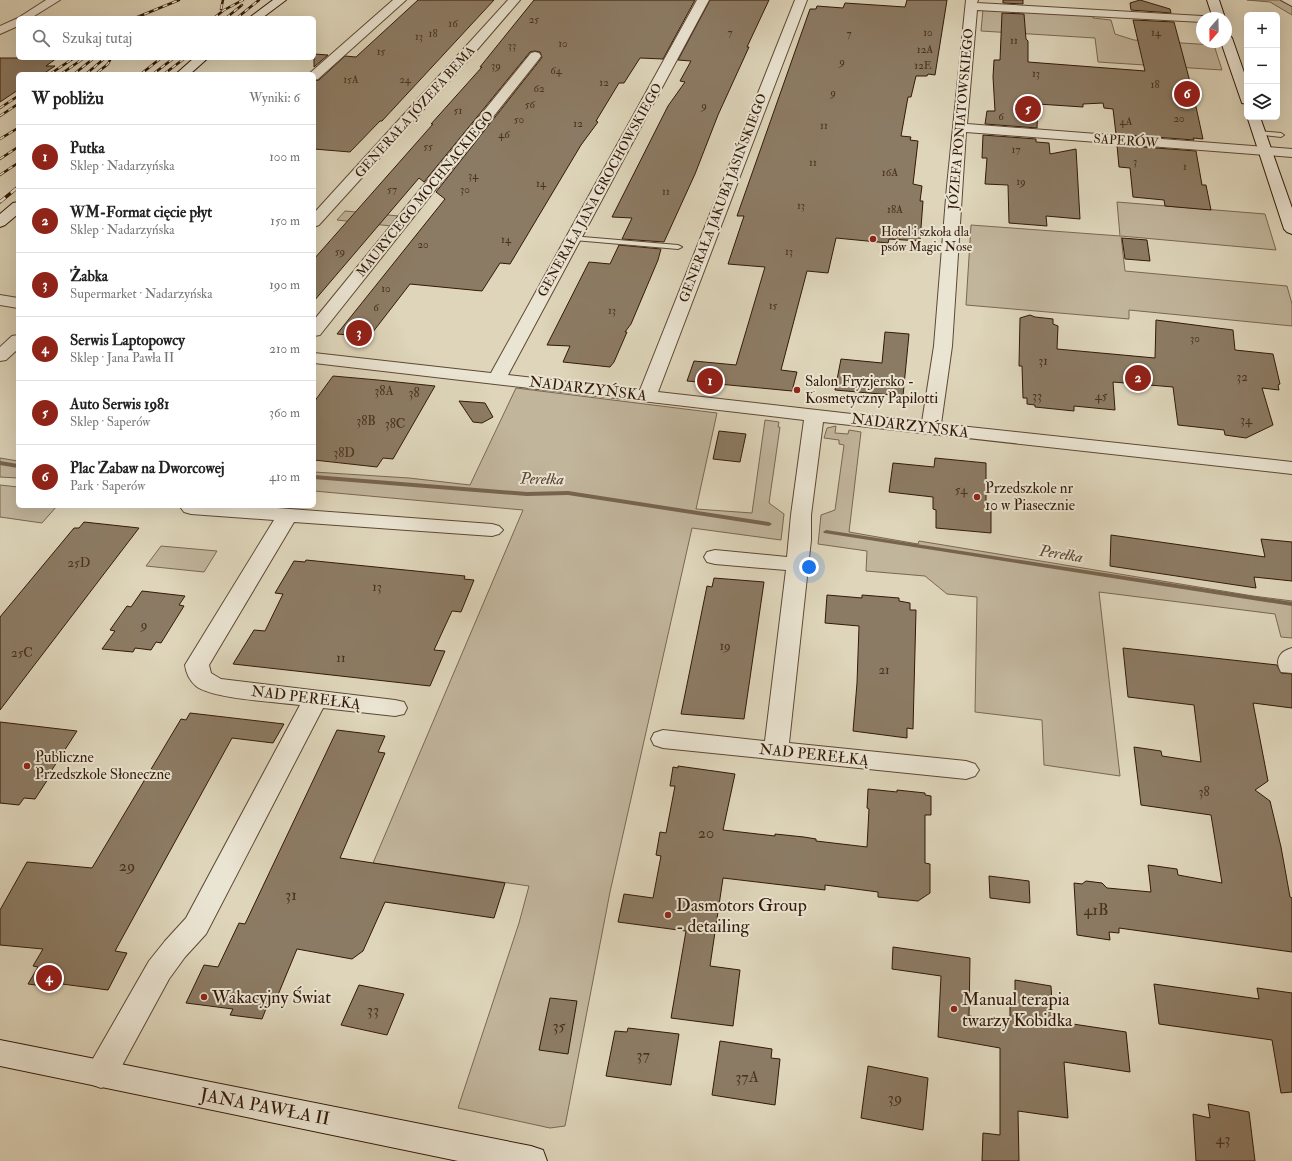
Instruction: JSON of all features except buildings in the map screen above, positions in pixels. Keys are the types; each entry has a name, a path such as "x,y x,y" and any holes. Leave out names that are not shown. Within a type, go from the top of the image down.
{"street":[{"path":"26,16 54,0"},
{"path":"258,16 280,0"},
{"path":"316,74 400,0"},
{"name":"GENERAŁA JÓZEFA BEMA","path":"316,220 514,0"},
{"name":"GENERAŁA JANA GROCHOWSKIEGO","path":"497,379 703,0"},
{"name":"GENERAŁA JAKUBA JASIŃSKIEGO","path":"647,396 801,0"},
{"path":"1212,0 1217,12"},
{"path":"1287,0 1292,3"},
{"path":"972,3 1196,19"},
{"name":"JÓZEFA PONIATOWSKIEGO","path":"931,428 943,346 960,128 972,3"},
{"path":"0,31 16,22"},
{"path":"1229,48 1244,91"},
{"name":"MAURYCEGO MOCHNACKIEGO","path":"316,329 535,56"},
{"path":"184,72 200,60"},
{"path":"1254,120 1292,229"},
{"name":"SAPERÓW","path":"960,128 1292,153"},
{"path":"0,218 16,208"},
{"path":"0,222 16,208"},
{"path":"0,356 16,342"},
{"name":"NADARZYŃSKA","path":"316,358 647,396 813,426 931,428 1292,468"},
{"path":"776,751 797,565 801,515 813,426"},
{"path":"191,508 492,530"},
{"name":"NAD PEREŁKĄ","path":"288,515 197,665 200,678 206,683 218,687 395,708"},
{"path":"715,557 797,565"},
{"path":"101,1074 159,970 175,949 196,926 315,699"},
{"name":"NAD PEREŁKĄ","path":"663,739 966,770"},
{"name":"JANA PAWŁA II","path":"0,1053 530,1161"}],"lane":[{"path":"1258,133 1281,135"},
{"path":"574,238 678,247"}],"shaded area":[{"path":"1247,0 1280,0 1292,6 1292,15 1270,2"},
{"path":"983,9 1093,16 1093,18 1111,20 1115,34 1134,40 1196,44 1196,48 1215,48 1222,70 1098,62 1095,38 981,31"},
{"path":"1117,202 1265,214 1276,250 1121,236 1125,271 1287,286 1292,304 1292,326 1129,310 1129,319 966,305 971,225 1120,236"},
{"path":"345,211 399,216 391,226 337,220"},
{"path":"516,388 717,413 696,509 752,513 765,420 779,422 778,427 780,427 769,503 784,514 781,540 692,528 610,892 565,1126 550,1128 458,1108 519,923 529,886 373,863 523,510 316,491 316,472 409,478 470,485"},
{"path":"836,426 835,433 848,434 849,430 861,432 849,532 918,544 919,541 1253,596 1292,601 1292,638 1281,637 1275,614 1099,592 1120,776 1044,765 1042,720 975,712 977,597 947,594 925,576 866,571 867,551 818,544 821,515 835,510 844,445 839,444 839,440 824,438 827,428"},
{"path":"0,458 16,461 16,478 0,477"},
{"path":"0,485 16,487 16,508 55,508 42,523 0,517"},
{"path":"161,546 217,551 204,572 146,566"}],"waterway":[{"name":"Perełka","path":"0,463 16,466"},
{"name":"Perełka","path":"316,477 527,494 568,493 769,524"},
{"name":"Perełka","path":"826,532 1292,604"}],"railway":[{"path":"140,16 179,0"},
{"path":"221,9 223,0"},
{"path":"216,16 224,10 243,0"},
{"path":"239,16 259,0"},
{"path":"228,16 242,5"},
{"path":"53,72 71,60"},
{"path":"64,72 81,60"},
{"path":"76,72 92,60"},
{"path":"88,72 103,60"},
{"path":"98,72 108,64 110,60"},
{"path":"144,72 158,60"},
{"path":"156,72 171,60"},
{"path":"167,72 182,60"},
{"path":"0,108 16,97"},
{"path":"0,116 16,105"},
{"path":"0,139 16,129"},
{"path":"0,159 16,148"},
{"path":"0,175 16,164"},
{"path":"0,202 16,189"}],"place":[{"name":"Plac Zabaw na Dworcowej","path":"1187,94"},
{"name":"Auto Serwis 1981","path":"1028,109"},
{"name":"Hotel i szkoła dla psów Magic Nose","path":"873,239"},
{"name":"Żabka","path":"359,333"},
{"name":"WM-Format cięcie płyt","path":"1138,378"},
{"name":"Putka","path":"710,381"},
{"name":"Salon Fryzjersko - Kosmetyczny Papilotti","path":"797,390"},
{"name":"Przedszkole nr 10 w Piasecznie","path":"977,497"},
{"name":"Publiczne Przedszkole Słoneczne","path":"27,766"},
{"name":"Dasmotors Group - detailing","path":"668,915"},
{"name":"Serwis Laptopowcy","path":"49,978"},
{"name":"Wakacyjny Świat","path":"204,997"},
{"name":"Manual terapia twarzy Kobidka","path":"954,1009"}]}
